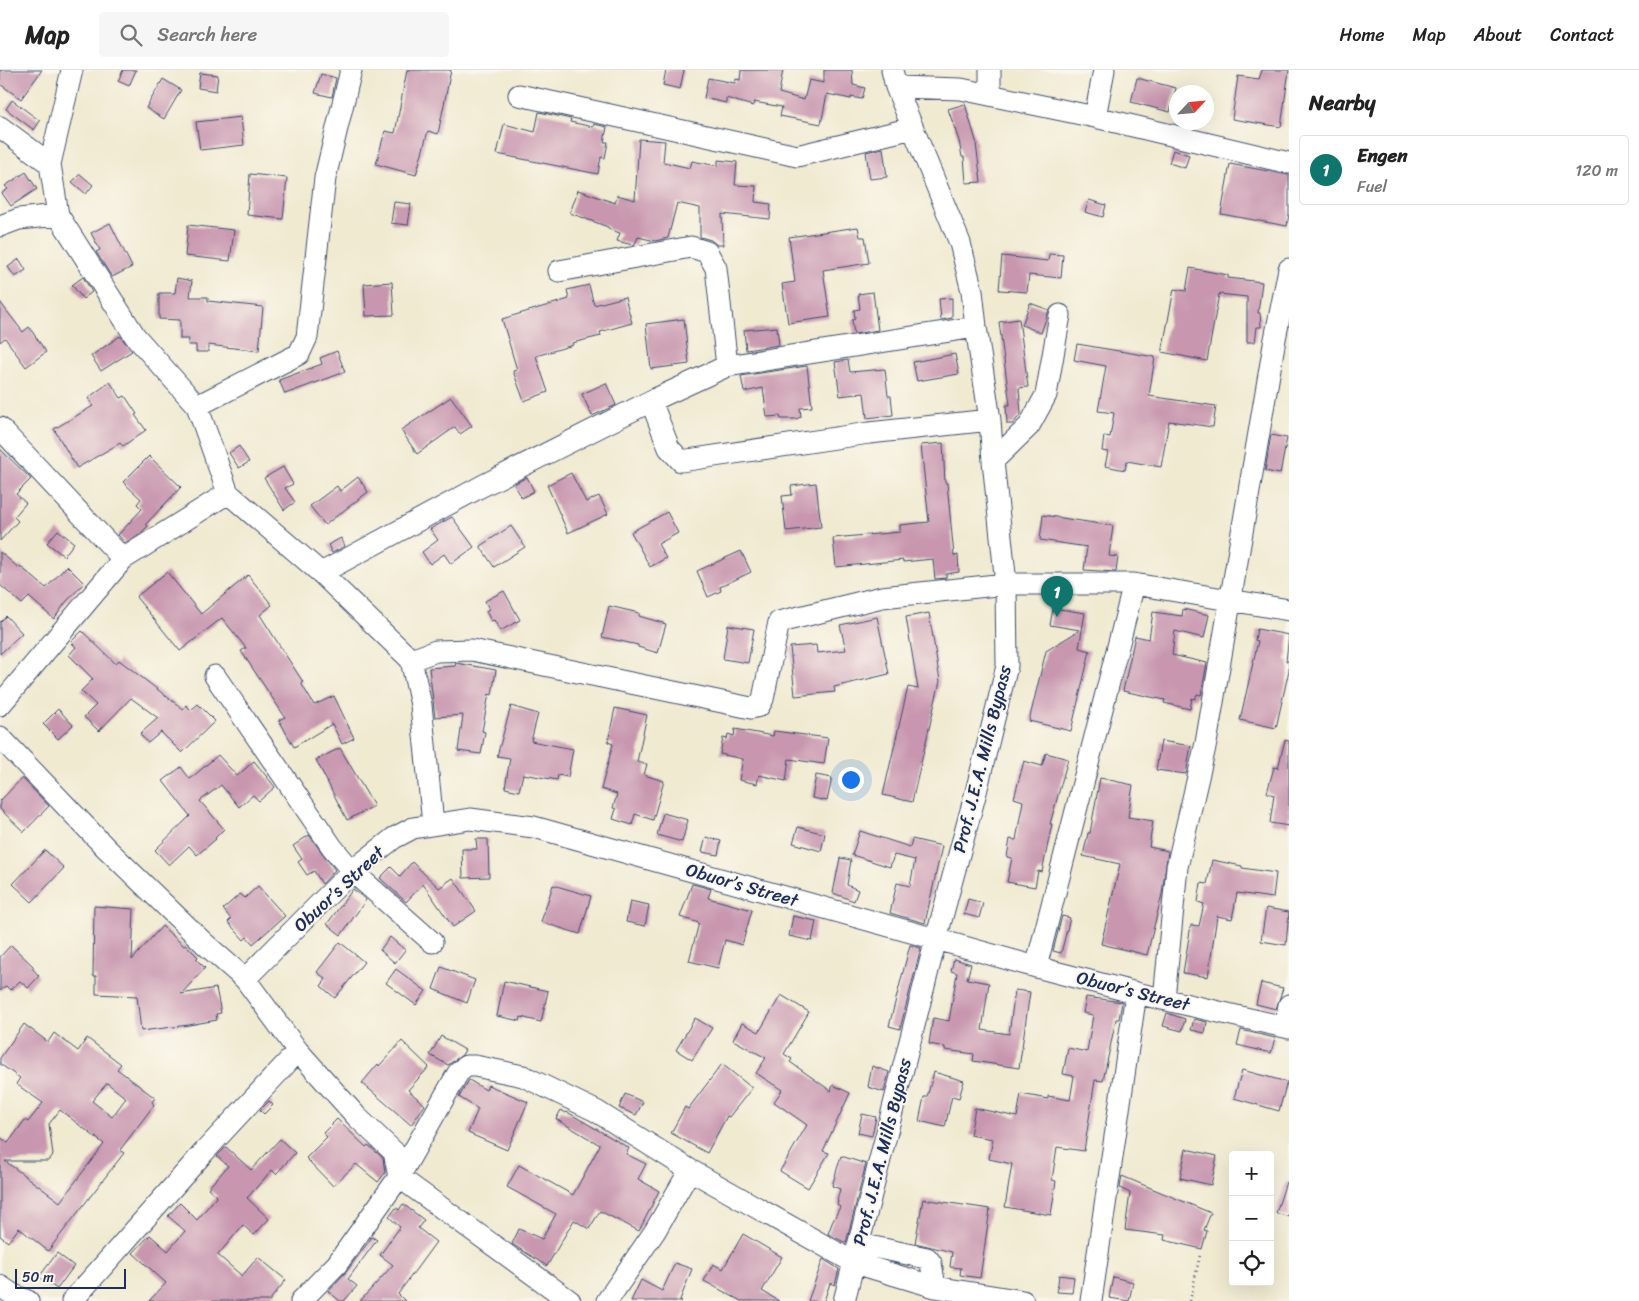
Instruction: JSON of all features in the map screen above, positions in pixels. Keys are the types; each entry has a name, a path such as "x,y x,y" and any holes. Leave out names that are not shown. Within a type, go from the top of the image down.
{"street":[{"path":"72,70 50,164 58,215 135,336 197,406 228,492 321,573 411,660 421,705 433,824"},
{"path":"197,406 299,354 307,338 325,178 351,70"},
{"path":"990,70 990,95"},
{"path":"1095,117 1104,70"},
{"path":"894,78 961,89 1095,117 1289,163"},
{"name":"Prof. J.E.A. Mills Bypass","path":"844,1301 1007,666 1006,584 990,420 972,291 960,243 894,78"},
{"path":"519,95 797,156 913,128"},
{"path":"0,127 50,164"},
{"path":"0,226 19,219 58,215"},
{"path":"558,271 691,247 707,252 716,268 727,366"},
{"path":"1164,999 1177,866 1206,743 1275,339 1289,269"},
{"path":"993,461 1029,426 1046,395 1060,315"},
{"path":"321,573 482,486 651,400 727,366 976,327"},
{"path":"651,400 669,448 682,461 869,433 990,420"},
{"path":"0,428 123,559"},
{"path":"0,704 123,559 228,492"},
{"path":"411,660 436,651 472,650 751,708 759,706 763,698 779,622 882,597 1006,584 1134,584 1289,610"},
{"path":"1036,967 1134,584"},
{"path":"216,676 332,847 352,871 432,942"},
{"path":"0,737 106,848 205,944 245,979 298,1051 357,1117 394,1152 399,1177 570,1301"},
{"name":"Obuor’s Street","path":"245,979 352,871 394,838 413,828 470,819 534,827 1036,967 1287,1027"},
{"path":"1091,1301 1136,992"},
{"path":"1287,1027 1289,1005"},
{"path":"72,1301 204,1152 298,1051"},
{"path":"301,1301 337,1264 399,1177 458,1073 466,1066 475,1066 523,1076 588,1107 690,1170 857,1254 935,1287 1023,1301"},
{"path":"607,1301 655,1231 690,1170"},
{"path":"0,1286 28,1301"}],"path":[{"path":"1190,1301 1200,1255"}],"building":[{"path":"0,70 42,70 21,99 0,84"},
{"path":"123,70 136,70 129,86 118,81"},
{"path":"407,70 451,70 438,134 428,131 416,175 376,164 385,131 395,133"},
{"path":"666,70 684,70 680,89 663,85"},
{"path":"741,70 783,70 779,93 804,100 809,80 824,83 824,70 852,70 853,85 865,88 862,99 851,97 851,99 827,94 821,124 780,116 782,107 754,102 753,106 726,98 726,103 704,98 708,78 735,83 736,79 740,80"},
{"path":"1262,70 1289,70 1281,127 1232,119 1238,76 1259,79"},
{"path":"200,73 218,75 216,91 198,88"},
{"path":"321,74 336,78 332,97 315,93"},
{"path":"1137,78 1169,86 1169,112 1131,102"},
{"path":"163,79 181,90 164,119 146,108"},
{"path":"12,100 40,121 34,130 6,109"},
{"path":"965,104 977,144 981,182 966,183 964,157 962,157 959,141 948,109"},
{"path":"539,112 571,119 570,122 593,127 594,124 607,127 604,142 608,142 605,158 601,157 598,174 497,154 504,124 535,132"},
{"path":"241,117 244,145 200,150 196,122"},
{"path":"639,139 665,141 663,162 690,168 692,161 718,166 718,160 737,162 735,185 756,186 755,202 771,204 770,219 722,214 723,245 717,245 711,240 700,237 700,208 677,203 668,238 655,241 638,237 633,245 617,241 620,233 570,213 578,190 615,203 617,195 635,200"},
{"path":"883,148 887,177 870,179 866,152"},
{"path":"1173,150 1189,155 1185,168 1169,163"},
{"path":"1230,164 1289,175 1289,214 1287,226 1221,214"},
{"path":"26,172 37,189 11,206 2,193 8,189 5,186"},
{"path":"80,174 93,185 86,194 72,182"},
{"path":"250,174 287,178 283,219 247,215"},
{"path":"1089,200 1106,205 1103,217 1085,212"},
{"path":"394,202 411,204 408,225 391,223"},
{"path":"110,223 132,267 112,277 96,252 100,250 91,233"},
{"path":"188,225 234,230 230,261 185,256"},
{"path":"858,227 860,237 865,237 869,263 823,270 830,317 788,323 782,284 795,282 789,237"},
{"path":"1049,254 1063,255 1061,278 1029,275 1027,292 999,290 1002,256 1048,261"},
{"path":"19,259 26,270 15,277 8,267"},
{"path":"1190,268 1228,275 1228,278 1262,282 1258,313 1260,313 1261,327 1257,327 1255,342 1247,342 1247,297 1219,294 1207,361 1162,352 1174,289 1186,291"},
{"path":"83,277 92,292 83,299 72,285"},
{"path":"177,278 192,281 190,297 208,297 208,301 263,307 259,351 208,345 208,352 196,352 196,345 188,345 189,339 180,339 180,320 159,319 159,293 175,293"},
{"path":"392,282 394,315 366,316 364,284"},
{"path":"589,285 594,305 625,297 632,323 600,332 601,336 572,343 573,345 536,356 548,392 524,401 513,371 517,370 502,319 569,299 567,290"},
{"path":"873,292 878,330 854,334 852,320 855,319 854,310 860,309 858,294"},
{"path":"952,298 952,318 941,320 939,299"},
{"path":"0,302 23,332 29,327 46,352 26,367 5,338 0,342"},
{"path":"1030,303 1049,310 1041,333 1022,325"},
{"path":"684,319 689,364 651,369 646,324"},
{"path":"1019,319 1028,387 1019,388 1021,414 1013,424 1007,424 1006,405 1010,405 999,322"},
{"path":"777,327 779,345 746,350 744,330"},
{"path":"120,336 132,351 101,371 91,356"},
{"path":"1077,344 1155,357 1149,396 1216,406 1213,427 1169,421 1161,467 1127,461 1125,470 1105,466 1108,452 1102,451 1104,436 1110,437 1114,413 1098,411 1106,366 1074,360"},
{"path":"337,351 345,372 285,394 279,380 322,364 320,358"},
{"path":"955,354 959,374 917,381 913,362"},
{"path":"848,360 850,372 885,369 888,396 891,396 893,415 867,418 864,393 840,396 835,362"},
{"path":"807,366 812,407 800,408 801,417 781,419 780,416 767,417 763,388 744,392 741,376"},
{"path":"110,382 121,398 125,396 146,430 123,446 120,443 77,468 54,429 93,406 88,398"},
{"path":"606,383 616,405 592,416 582,394"},
{"path":"451,397 472,426 460,434 455,427 417,454 401,430"},
{"path":"1271,435 1287,438 1280,474 1265,471"},
{"path":"943,443 945,483 947,483 954,556 958,555 959,572 946,574 946,578 935,579 933,559 836,567 833,538 900,532 900,525 929,522 921,445"},
{"path":"239,446 249,462 239,468 229,453"},
{"path":"0,449 31,479 16,494 26,503 14,517 18,521 0,541"},
{"path":"149,456 181,487 146,524 148,526 141,533 125,543 118,535 142,509 137,504 141,499 123,482"},
{"path":"283,467 293,484 285,488 295,502 284,510 264,478"},
{"path":"571,473 586,502 599,496 608,514 568,533 547,485"},
{"path":"358,477 368,492 325,525 310,506 337,486 340,491"},
{"path":"527,477 534,491 522,498 514,484"},
{"path":"816,483 821,527 786,531 782,496 792,495 791,486"},
{"path":"667,512 678,533 658,544 666,558 650,567 631,532"},
{"path":"1043,515 1113,526 1109,556 1118,557 1116,572 1084,570 1087,547 1040,540"},
{"path":"452,517 474,547 451,564 444,554 430,564 422,552 438,540 430,529"},
{"path":"511,526 525,547 494,567 480,546"},
{"path":"58,530 74,543 64,556 47,543"},
{"path":"341,538 345,546 332,553 328,545"},
{"path":"741,551 751,572 720,587 721,591 708,597 697,571"},
{"path":"0,552 46,588 67,566 84,583 66,602 54,619 29,597 22,604 0,585"},
{"path":"167,572 201,614 248,575 272,605 260,615 303,682 301,683 314,705 334,696 354,738 342,744 332,724 294,747 279,720 285,717 241,651 246,648 222,618 180,651 136,597"},
{"path":"504,591 520,620 500,631 494,620 491,621 486,611 489,609 485,601"},
{"path":"609,606 639,613 639,616 666,624 658,653 638,647 638,645 602,637"},
{"path":"1053,608 1085,613 1079,648 1090,651 1071,731 1029,721 1046,651 1080,630 1050,625"},
{"path":"1183,609 1209,615 1204,638 1175,631 1172,655 1207,663 1201,695 1197,694 1195,699 1192,698 1190,709 1164,703 1165,700 1123,691 1135,636 1149,639 1153,612 1182,616"},
{"path":"929,613 940,681 912,802 883,795 908,687 918,689 906,617"},
{"path":"6,616 22,633 0,654 0,622"},
{"path":"877,617 889,674 834,687 835,692 795,696 790,647 816,645 817,653 846,650 840,625"},
{"path":"728,625 754,629 748,663 723,659"},
{"path":"1257,629 1289,635 1286,661 1289,661 1289,670 1276,728 1240,720 1258,641 1255,640"},
{"path":"82,631 116,664 119,660 183,709 186,705 191,710 198,704 215,721 182,753 161,732 148,743 140,734 158,718 131,698 99,731 84,717 96,705 81,691 93,679 69,655 76,647 71,642"},
{"path":"456,663 496,670 492,695 489,694 482,731 485,732 481,754 458,751 463,715 435,717 429,668 455,666"},
{"path":"511,706 538,714 531,741 573,749 568,777 558,775 557,780 523,774 519,791 505,788 510,758 497,756"},
{"path":"615,708 647,715 637,762 647,764 644,775 664,781 653,820 635,814 632,825 613,819 616,809 613,808 617,794 601,789 613,744 608,742"},
{"path":"58,709 73,725 58,739 43,724"},
{"path":"735,729 773,736 774,731 828,738 824,764 789,759 786,781 759,775 757,784 739,780 743,759 720,754 723,738 727,739 728,734 734,736"},
{"path":"1285,740 1289,741 1289,826 1270,823 1274,795 1267,793 1274,767 1278,768"},
{"path":"1161,741 1191,746 1186,774 1156,770"},
{"path":"340,748 374,806 347,820 316,760"},
{"path":"1046,753 1068,759 1050,824 1052,824 1042,872 1038,871 1035,887 1007,882 1012,858 1007,857 1010,839 1016,840 1023,801 1014,798 1024,761 1042,766"},
{"path":"218,755 237,776 254,761 275,787 259,801 253,795 239,807 221,785 200,801 224,829 216,839 197,855 189,846 169,865 155,850 190,816 163,781 181,767 190,779"},
{"path":"816,775 832,778 827,801 812,798"},
{"path":"22,778 49,806 24,832 0,809 0,801"},
{"path":"1100,778 1133,785 1128,817 1153,821 1149,847 1168,851 1162,894 1147,955 1101,944 1120,864 1083,856 1088,833 1090,833"},
{"path":"663,813 688,820 682,842 657,835"},
{"path":"798,827 825,834 821,851 793,843"},
{"path":"860,831 910,847 912,839 942,846 925,923 890,913 897,883 910,886 915,860 894,855 890,867 852,855"},
{"path":"309,835 335,870 322,884 314,871 307,875 298,862 302,859 293,846"},
{"path":"706,837 721,841 718,855 702,852"},
{"path":"476,839 488,839 489,877 463,878 462,849 477,849"},
{"path":"45,850 64,868 32,902 13,884"},
{"path":"840,858 851,860 847,885 858,890 854,901 833,893"},
{"path":"1212,860 1242,866 1242,868 1276,873 1273,898 1237,893 1232,919 1217,916 1208,977 1183,973 1191,925 1199,926 1204,904 1198,902 1201,883 1207,884"},
{"path":"412,862 439,888 453,878 476,911 453,927 423,884 406,902 380,878 391,867 400,876"},
{"path":"692,884 711,889 708,898 752,910 742,945 725,940 718,968 689,961 699,923 680,917"},
{"path":"553,885 591,896 580,934 541,922"},
{"path":"258,886 285,916 253,944 247,937 244,940 228,922 231,919 223,909 240,894 245,898"},
{"path":"353,889 366,900 341,935 327,924"},
{"path":"968,899 983,903 979,918 964,914"},
{"path":"630,901 649,905 645,926 626,922"},
{"path":"94,906 134,909 132,960 162,926 184,946 186,945 198,957 196,959 205,968 181,994 216,988 221,1013 216,1014 217,1020 141,1031 137,996 96,994 96,976 93,976"},
{"path":"1266,908 1289,912 1286,945 1261,941"},
{"path":"793,916 816,921 812,941 789,936"},
{"path":"1062,916 1070,918 1061,953 1053,951"},
{"path":"390,937 405,950 395,963 380,950"},
{"path":"340,942 364,962 335,998 321,986 326,979 317,972"},
{"path":"11,945 34,967 32,968 39,976 28,988 20,981 10,990 6,986 0,991 0,957"},
{"path":"910,945 921,948 900,1029 889,1026"},
{"path":"954,959 971,964 967,979 989,983 982,1030 1009,1034 1015,990 1030,992 1019,1068 973,1061 974,1054 945,1050 945,1047 929,1044 933,1018 949,1021 957,973 951,971"},
{"path":"441,967 475,980 467,1003 433,989"},
{"path":"396,969 426,991 416,1005 386,983"},
{"path":"504,981 548,991 541,1022 521,1017 520,1021 497,1016"},
{"path":"1261,983 1283,988 1276,1009 1256,1004"},
{"path":"781,995 809,1012 784,1054 792,1059 790,1062 831,1091 833,1085 850,1093 823,1151 829,1153 808,1188 780,1171 807,1125 774,1102 782,1090 756,1073 766,1058 733,1040 742,1023 759,1032"},
{"path":"1086,997 1122,1002 1119,1019 1116,1019 1103,1081 1095,1080 1084,1151 1057,1147 1052,1180 1056,1181 1051,1215 1005,1207 1012,1164 989,1159 993,1139 970,1135 975,1108 1017,1117 1021,1094 1048,1099 1048,1096 1070,1100 1074,1076 1063,1074 1068,1048 1087,1052 1093,1015 1083,1013"},
{"path":"1167,1013 1185,1019 1182,1031 1163,1026"},
{"path":"695,1018 712,1028 692,1060 676,1050"},
{"path":"1194,1019 1207,1022 1205,1033 1191,1030"},
{"path":"24,1024 48,1042 54,1033 78,1051 87,1038 121,1064 117,1069 155,1098 152,1102 154,1105 120,1150 124,1153 48,1251 19,1228 8,1242 0,1236 0,1137 8,1143 25,1120 28,1122 43,1103 16,1084 20,1078 0,1064 0,1058","holes":["107,1083 126,1098 112,1117 92,1101","60,1110 104,1144 60,1202 5,1161 48,1161 53,1155 49,1124"]},
{"path":"1241,1030 1275,1038 1271,1053 1237,1045"},
{"path":"441,1036 465,1050 462,1055 448,1065 430,1055"},
{"path":"402,1041 429,1067 408,1090 425,1105 411,1125 362,1083 378,1064 379,1066"},
{"path":"722,1064 752,1088 729,1117 727,1116 707,1153 671,1133 685,1107 688,1109"},
{"path":"872,1066 889,1072 884,1092 868,1087"},
{"path":"1242,1070 1287,1082 1279,1111 1234,1098"},
{"path":"934,1072 964,1081 959,1098 952,1096 945,1127 919,1121 924,1097 927,1097"},
{"path":"469,1080 486,1090 488,1085 528,1102 507,1150 468,1133 478,1109 459,1097"},
{"path":"625,1094 643,1102 636,1115 619,1108"},
{"path":"269,1101 273,1105 264,1114 260,1110"},
{"path":"561,1110 629,1148 626,1154 646,1164 638,1179 659,1191 639,1231 600,1211 589,1229 574,1220 547,1266 512,1244 519,1229 542,1239 556,1214 507,1187 519,1165 573,1195 600,1145 556,1119"},
{"path":"862,1114 876,1117 872,1136 858,1133"},
{"path":"337,1119 366,1147 368,1145 383,1158 385,1173 378,1182 356,1164 333,1186 306,1158 327,1137 323,1133"},
{"path":"280,1139 295,1153 276,1174 272,1170 247,1198 269,1219 254,1235 243,1225 218,1255 242,1276 258,1257 286,1280 269,1301 149,1301 166,1283 133,1253 150,1235 168,1251 185,1231 168,1216 180,1203 197,1220 217,1196 208,1188 228,1166 217,1156 226,1147 251,1170"},
{"path":"1186,1149 1217,1156 1211,1185 1180,1178"},
{"path":"841,1156 866,1164 846,1243 828,1234 840,1207 837,1205 837,1201 840,1189 832,1186"},
{"path":"1122,1176 1211,1213 1204,1230 1207,1231 1202,1249 1164,1240 1165,1235 1125,1230 1130,1193 1120,1188"},
{"path":"1286,1182 1289,1182 1289,1217 1276,1213"},
{"path":"923,1199 990,1209 980,1278 960,1275 961,1268 950,1267 952,1252 915,1243"},
{"path":"403,1204 424,1220 418,1228 436,1242 398,1294 405,1301 360,1301 393,1265 380,1255 400,1227 389,1217 396,1208 399,1210"},
{"path":"743,1234 782,1257 762,1291 779,1301 741,1301 704,1281 713,1264 723,1269"},
{"path":"372,1237 377,1240 348,1279 357,1286 344,1301 340,1301 328,1291 347,1271"},
{"path":"57,1253 74,1266 57,1289 39,1277"},
{"path":"823,1259 839,1269 835,1285 830,1283 824,1301 808,1301"},
{"path":"675,1263 692,1269 680,1300 682,1301 631,1301 641,1280 662,1291"},
{"path":"1059,1275 1074,1277 1072,1293 1057,1292"},
{"path":"1113,1277 1133,1282 1129,1301 1109,1298"}],"place":[{"name":"Engen","path":"1057,617"}]}
